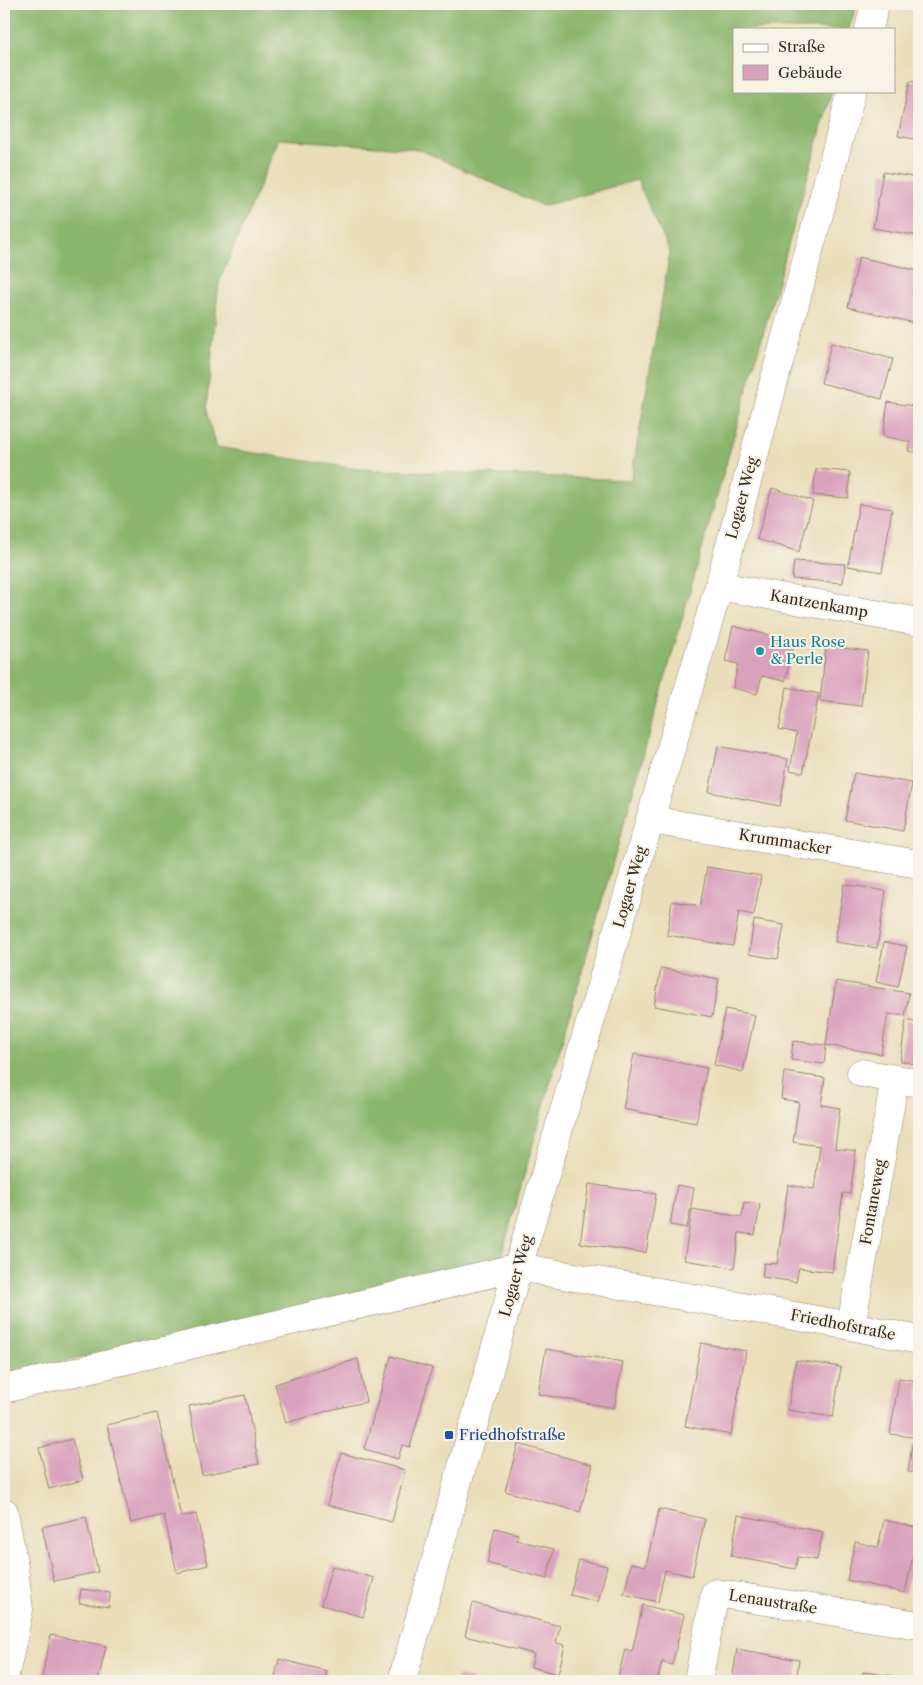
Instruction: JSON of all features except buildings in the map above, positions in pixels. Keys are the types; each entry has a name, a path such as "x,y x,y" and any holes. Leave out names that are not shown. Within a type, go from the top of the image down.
{"street":[{"path":"869,28 876,4"},
{"name":"Logaer Weg","path":"402,1681 518,1267 718,586 852,92"},
{"name":"Kantzenkamp","path":"718,586 919,622"},
{"name":"Krummacker","path":"650,820 919,864"},
{"name":"Fontaneweg","path":"851,1326 907,1081 861,1073"},
{"name":"Friedhofstraße","path":"4,1389 518,1267 851,1326 919,1340"},
{"path":"4,1512 14,1567 19,1610 4,1679"},
{"name":"Lenaustraße","path":"698,1681 715,1593 919,1625"}],"green space":[{"path":"4,4 857,4 849,28 733,28 733,92 832,92 500,1260 4,1376","holes":["279,139 418,149 543,206 637,180 670,252 631,480 359,469 216,447 206,411 219,282"]}],"place":[{"name":"Haus Rose & Perle","path":"760,651"},
{"name":"Friedhofstraße","path":"449,1435"}]}
